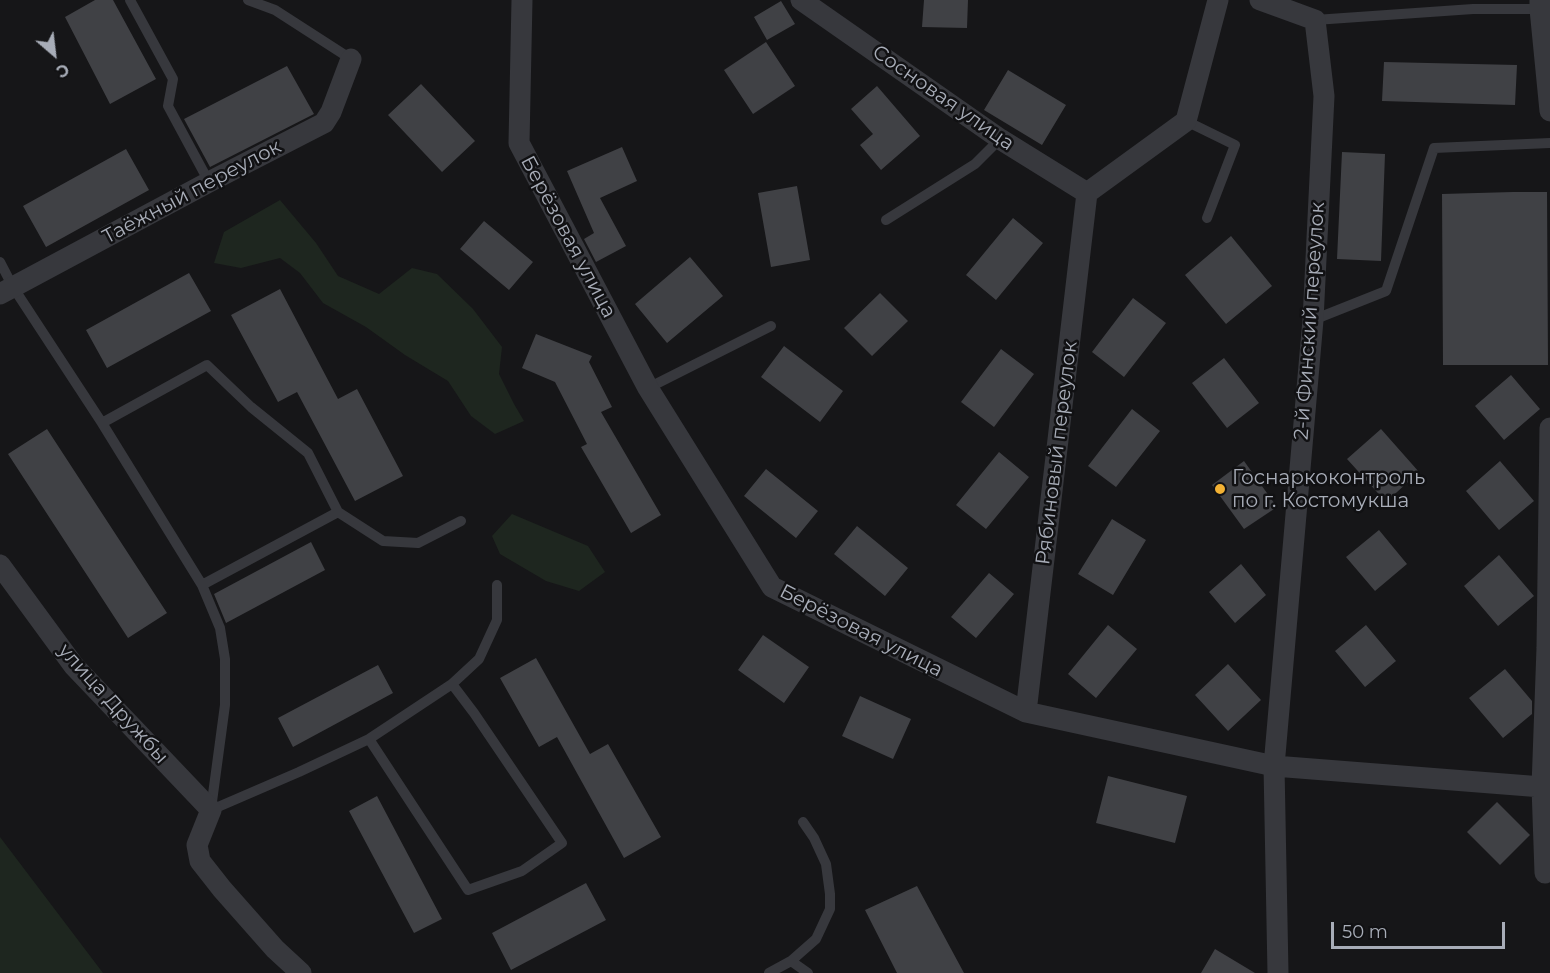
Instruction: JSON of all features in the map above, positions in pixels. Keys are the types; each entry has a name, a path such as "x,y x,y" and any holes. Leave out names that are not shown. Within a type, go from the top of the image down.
{"street":[{"name":"Берёзовая улица","path":"522,0 519,143 648,388 772,587 1026,712 1274,766 1542,787"},
{"name":"Сосновая улица","path":"801,0 1000,139 1087,193"},
{"path":"1087,193 1186,121 1218,0"},
{"path":"1260,0 1315,20"},
{"path":"1540,5 1550,111"},
{"name":"2-й Финский переулок","path":"1274,766 1312,320 1324,96 1315,20"},
{"name":"Таёжный переулок","path":"7,290 324,123 331,112 351,59"},
{"name":"Рябиновый переулок","path":"1026,712 1087,193"},
{"path":"1545,873 1542,787 1547,648 1550,428"},
{"name":"улица Дружбы","path":"0,565 74,666 212,810"},
{"path":"1274,766 1278,973"},
{"path":"212,810 197,845 200,861 275,950 301,973"}],"lane":[{"path":"130,0 173,79 168,106 209,182"},
{"path":"248,0 275,10 351,59"},
{"path":"1315,20 1473,5 1540,5"},
{"path":"1186,121 1235,145 1207,218"},
{"path":"886,220 975,164 1000,139"},
{"path":"1312,320 1386,291 1434,148 1550,143"},
{"path":"0,262 7,290 102,423 202,585 220,628 225,659 225,705 212,810"},
{"path":"648,388 771,326"},
{"path":"102,423 207,365 251,407 308,453 338,512 383,541 418,543 461,521"},
{"path":"202,585 338,512"},
{"path":"212,810 369,739 452,684 479,659 497,620 497,585"},
{"path":"369,739 468,890 522,871 562,843 452,684"},
{"path":"769,973 791,961 816,939 830,909 826,864 814,838 803,822"},
{"path":"791,961 808,973"}],"shaded area":[{"path":"280,200 316,243 338,276 379,294 412,268 437,274 473,309 502,347 499,374 524,421 495,434 471,416 448,381 405,355 366,327 323,303 300,273 280,258 241,268 214,263 224,232"},
{"path":"512,514 588,546 605,572 579,591 546,581 500,554 492,536"},
{"path":"0,837 103,973 0,973"}],"building":[{"path":"95,0 113,0 156,79 110,104 65,17"},
{"path":"924,0 968,0 967,28 922,27"},
{"path":"781,1 795,24 767,40 754,17"},
{"path":"766,42 795,86 753,114 724,70"},
{"path":"1384,62 1517,65 1515,105 1382,101"},
{"path":"287,66 314,114 210,167 184,119"},
{"path":"1008,70 1066,105 1042,145 984,110"},
{"path":"421,84 475,141 442,172 388,115"},
{"path":"877,86 920,136 881,170 860,145 873,134 851,109"},
{"path":"622,147 637,181 600,198 626,246 596,262 584,239 594,233 567,171"},
{"path":"126,149 149,190 46,247 23,206"},
{"path":"1342,152 1385,154 1381,261 1337,259"},
{"path":"797,186 810,260 771,267 758,193"},
{"path":"1547,192 1548,365 1443,365 1442,194"},
{"path":"1013,218 1043,243 996,300 966,275"},
{"path":"484,221 533,262 509,290 460,249"},
{"path":"1231,236 1272,286 1226,324 1185,275"},
{"path":"690,257 723,296 667,343 635,304"},
{"path":"189,273 211,311 107,368 86,330"},
{"path":"280,289 338,399 357,389 403,476 355,501 297,392 278,402 231,315"},
{"path":"880,293 908,321 872,356 844,328"},
{"path":"1133,298 1166,323 1124,377 1092,352"},
{"path":"536,334 592,356 589,362 612,407 601,412 661,515 631,533 581,447 587,444 555,382 522,368"},
{"path":"784,346 843,391 820,422 761,377"},
{"path":"1001,349 1034,374 994,427 961,402"},
{"path":"1224,358 1259,403 1227,428 1192,383"},
{"path":"1511,375 1540,409 1504,440 1475,406"},
{"path":"1132,409 1160,431 1116,487 1088,466"},
{"path":"47,429 167,613 128,638 8,454"},
{"path":"1381,429 1419,472 1386,502 1347,459"},
{"path":"999,452 1029,477 986,529 956,505"},
{"path":"1244,461 1277,507 1244,529 1212,485"},
{"path":"1500,461 1534,501 1499,530 1466,491"},
{"path":"766,469 818,511 796,538 744,496"},
{"path":"1112,519 1146,540 1113,595 1078,574"},
{"path":"857,526 908,568 885,596 834,554"},
{"path":"1379,530 1407,564 1375,591 1346,557"},
{"path":"311,542 325,570 226,623 214,594"},
{"path":"1499,555 1534,596 1498,626 1464,586"},
{"path":"1241,564 1266,595 1235,623 1209,592"},
{"path":"989,573 1014,594 976,638 951,617"},
{"path":"1108,625 1137,649 1096,698 1068,674"},
{"path":"1366,625 1396,661 1365,687 1335,651"},
{"path":"763,635 809,667 784,703 738,670"},
{"path":"536,658 590,754 608,744 661,837 624,858 557,737 539,747 500,678"},
{"path":"1228,664 1261,700 1228,731 1195,695"},
{"path":"378,665 393,693 293,747 278,718"},
{"path":"1505,669 1532,701 1532,714 1503,738 1469,698"},
{"path":"860,696 911,719 893,759 842,736"},
{"path":"1108,776 1187,796 1175,843 1096,823"},
{"path":"377,796 442,919 414,933 349,811"},
{"path":"1497,802 1530,835 1500,865 1467,832"},
{"path":"586,883 606,920 511,970 492,933"},
{"path":"917,886 964,973 897,973 865,910"},
{"path":"1215,949 1255,973 1201,973"}],"place":[{"name":"Госнаркоконтроль по г. Костомукша","path":"1220,489"}]}
